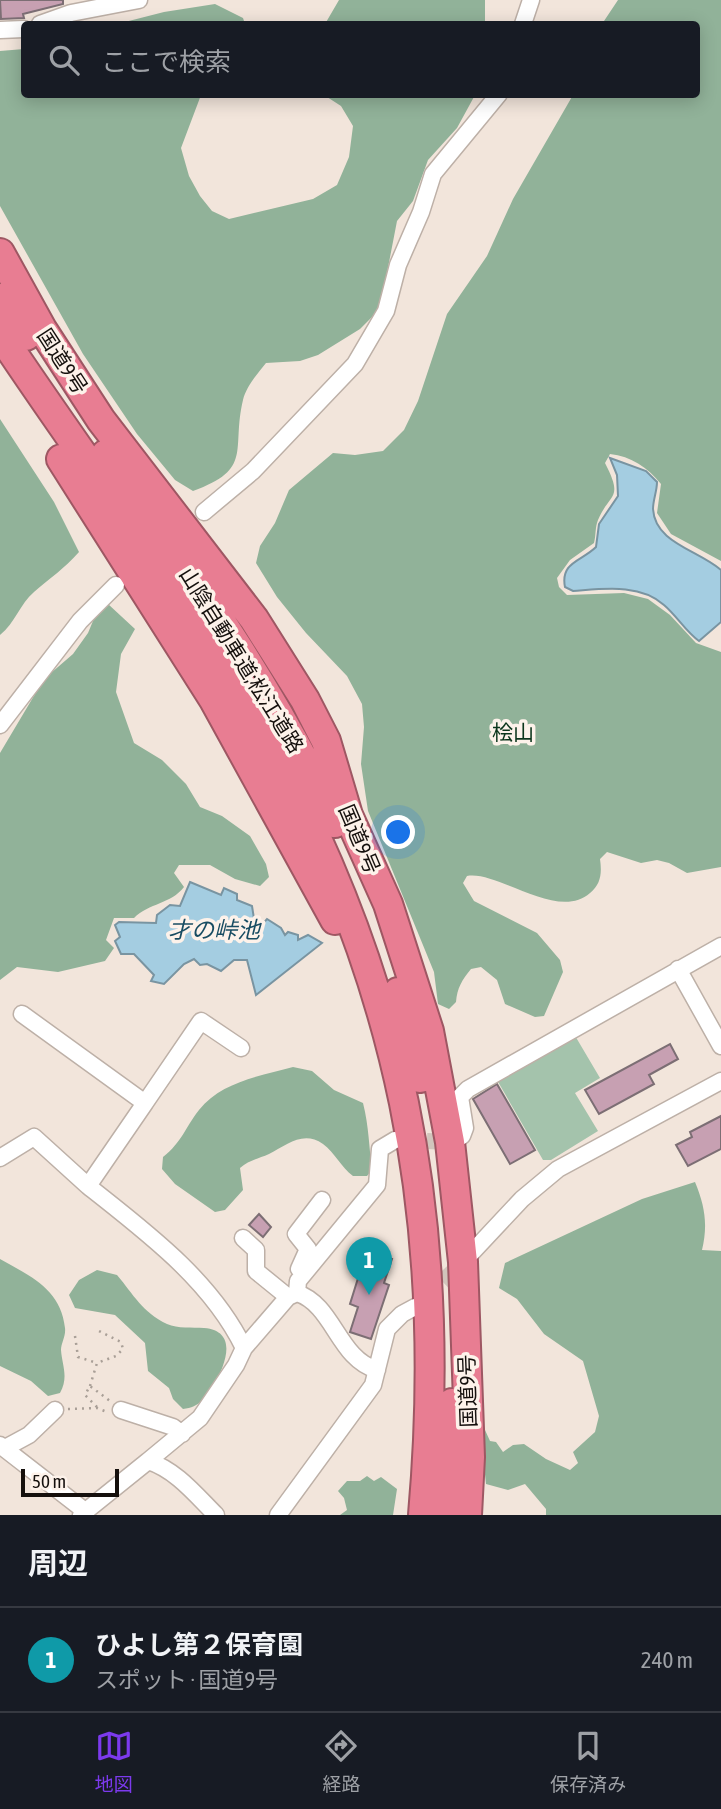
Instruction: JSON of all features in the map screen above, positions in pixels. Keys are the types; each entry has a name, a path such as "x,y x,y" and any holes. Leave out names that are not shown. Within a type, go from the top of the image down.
{"highway":[{"name":"国道9号","path":"0,253 42,329 101,420 254,619 305,700 326,741 348,815 388,904 429,1031 450,1142 463,1262 470,1457 467,1515"},
{"name":"山陰自動車道;松江道路","path":"0,298 55,399 254,715 323,850 378,992 411,1132 429,1269 431,1399 423,1515"},
{"name":"山陰自動車道;松江道路","path":"0,334 55,399 229,631 273,701 317,782 371,909 396,983 416,1059 430,1128 444,1223 451,1320 452,1402 443,1515"},
{"path":"0,363 214,700 291,845 332,910"},
{"path":"55,399 251,636 311,738 348,815"},
{"path":"55,399 203,655 271,781 332,910 368,1015 395,1140 415,1307 415,1420 408,1515"}],"street":[{"path":"48,21 71,13 139,0"},
{"path":"524,21 531,0"},
{"path":"0,30 21,29"},
{"path":"204,512 253,471 355,364 386,311 398,265 421,212 433,174 469,134 496,98"},
{"path":"0,724 80,621 116,585"},
{"path":"450,1142 462,1136 465,1128 460,1097 468,1089 721,946"},
{"path":"678,969 721,1046"},
{"path":"22,1014 145,1103"},
{"path":"88,1186 201,1021 241,1048"},
{"path":"463,1262 522,1199 558,1169 721,1081"},
{"path":"2,1153 34,1138 176,1259 209,1296 244,1348"},
{"path":"2,1446 83,1513 200,1418 236,1366 244,1348 377,1185 380,1149 395,1140"},
{"path":"294,1290 298,1271 308,1249 296,1234 322,1199"},
{"path":"243,1237 257,1250 257,1271 314,1302 356,1360 377,1370"},
{"path":"278,1515 367,1394 377,1370 387,1329 402,1314 415,1307"},
{"path":"2,1446 29,1436 55,1410"},
{"path":"115,1411 173,1427 182,1434"},
{"path":"148,1461 162,1465 177,1476 216,1515"}],"path":[{"path":"75,1336 79,1357 97,1363 116,1356 123,1349 121,1342 99,1331"},
{"path":"97,1363 85,1395 94,1401 97,1408"},
{"path":"90,1386 115,1411"},
{"path":"55,1410 97,1408 115,1411"}],"green space":[{"path":"339,0 485,0 485,21 327,21"},
{"name":"桧山","path":"618,0 721,0 721,561 671,534 657,513 661,484 638,464 625,457 610,454 605,463 614,490 598,520 594,543 570,560 557,578 559,587 567,595 624,593 648,599 670,615 696,643 721,652 721,867 687,873 669,863 657,860 641,863 607,852 600,859 600,878 594,890 577,900 562,902 545,899 480,876 467,876 463,883 474,901 537,933 560,960 563,972 544,1016 535,1017 505,1004 497,980 481,967 471,969 459,988 456,1002 449,1009 438,1004 434,972 368,811 361,764 364,727 362,704 347,676 306,633 277,597 256,563 260,546 275,523 289,490 333,453 355,455 383,451 404,430 418,401 447,314 487,256 513,199 571,98 700,98 700,21 604,21"},
{"path":"215,4 244,21 129,21"},
{"path":"21,49 21,98 200,98 181,148 189,176 200,196 212,211 229,219 313,199 337,185 349,157 353,126 341,106 329,98 473,98 457,128 428,160 413,201 397,221 380,309 360,329 318,355 300,361 266,363 244,395 238,445 232,466 225,475 212,483 193,491 175,480 137,434 83,354 0,206 0,51"},
{"path":"0,419 54,502 79,552 29,597 0,635"},
{"path":"108,604 135,629 121,654 116,692 134,743 162,760 186,784 200,807 222,816 250,836 266,864 269,877 260,886 235,879 210,865 179,865 174,873 184,887 179,893 134,918 114,918 106,940 114,948 105,961 58,972 17,967 0,980 0,753 44,679 73,654 88,633 98,609"},
{"path":"574,1034 600,1078 575,1093 598,1131 551,1160 543,1160 497,1080"},
{"path":"293,1067 312,1071 334,1090 363,1103 372,1170 367,1176 353,1176 323,1144 309,1138 289,1143 240,1168 243,1190 225,1210 215,1212 175,1184 162,1169 163,1157 175,1146 208,1100 242,1081"},
{"path":"695,1182 705,1216 702,1250 721,1251 721,1515 546,1515 546,1509 525,1484 508,1490 486,1484 481,1436 485,1430 490,1441 496,1442 503,1452 513,1445 524,1444 546,1459 570,1470 578,1463 573,1452 595,1432 599,1416 583,1361 544,1334 517,1299 499,1288 505,1263 642,1199"},
{"path":"0,1259 33,1278 57,1303 65,1331 61,1350 65,1376 60,1393 48,1396 31,1381 0,1366"},
{"path":"97,1270 117,1275 145,1308 167,1324 215,1330 222,1335 225,1358 215,1383 202,1401 183,1409 173,1399 169,1388 148,1371 145,1343 115,1315 75,1308 69,1295 79,1280"},
{"path":"367,1476 374,1481 381,1477 397,1489 393,1515 340,1515 347,1510 344,1498 338,1491 347,1481 360,1481"}],"water":[{"path":"610,458 646,471 657,482 653,509 661,530 679,545 721,570 721,622 699,641 664,605 644,593 620,589 573,591 565,587 566,572 573,563 596,547 599,524 618,496 617,475"},
{"name":"才の峠池","path":"190,882 221,895 224,888 237,894 237,900 252,906 255,925 259,928 267,919 281,928 285,935 288,932 298,935 298,940 308,935 322,943 256,995 247,960 234,960 221,971 207,964 200,965 194,959 184,964 164,984 151,981 154,975 134,954 121,954 115,941 120,937 115,925 119,922 156,923 157,915 170,905 180,906"}],"building":[{"path":"0,0 63,0 63,4 23,14 24,18 1,19"},
{"path":"670,1044 678,1059 649,1075 654,1084 599,1114 585,1090"},
{"path":"497,1084 535,1150 510,1164 473,1099"},
{"path":"721,1116 721,1149 688,1166 676,1145 692,1137 690,1132"},
{"path":"259,1214 271,1227 263,1237 249,1225"},
{"path":"373,1253 392,1259 384,1283 389,1285 371,1339 350,1332 358,1307 350,1304 359,1275 364,1277"}],"tunnel":[{"path":"403,1140 450,1142"},
{"path":"425,1298 463,1262"}],"place":[{"name":"ひよし第２保育園","path":"369,1295"}]}
